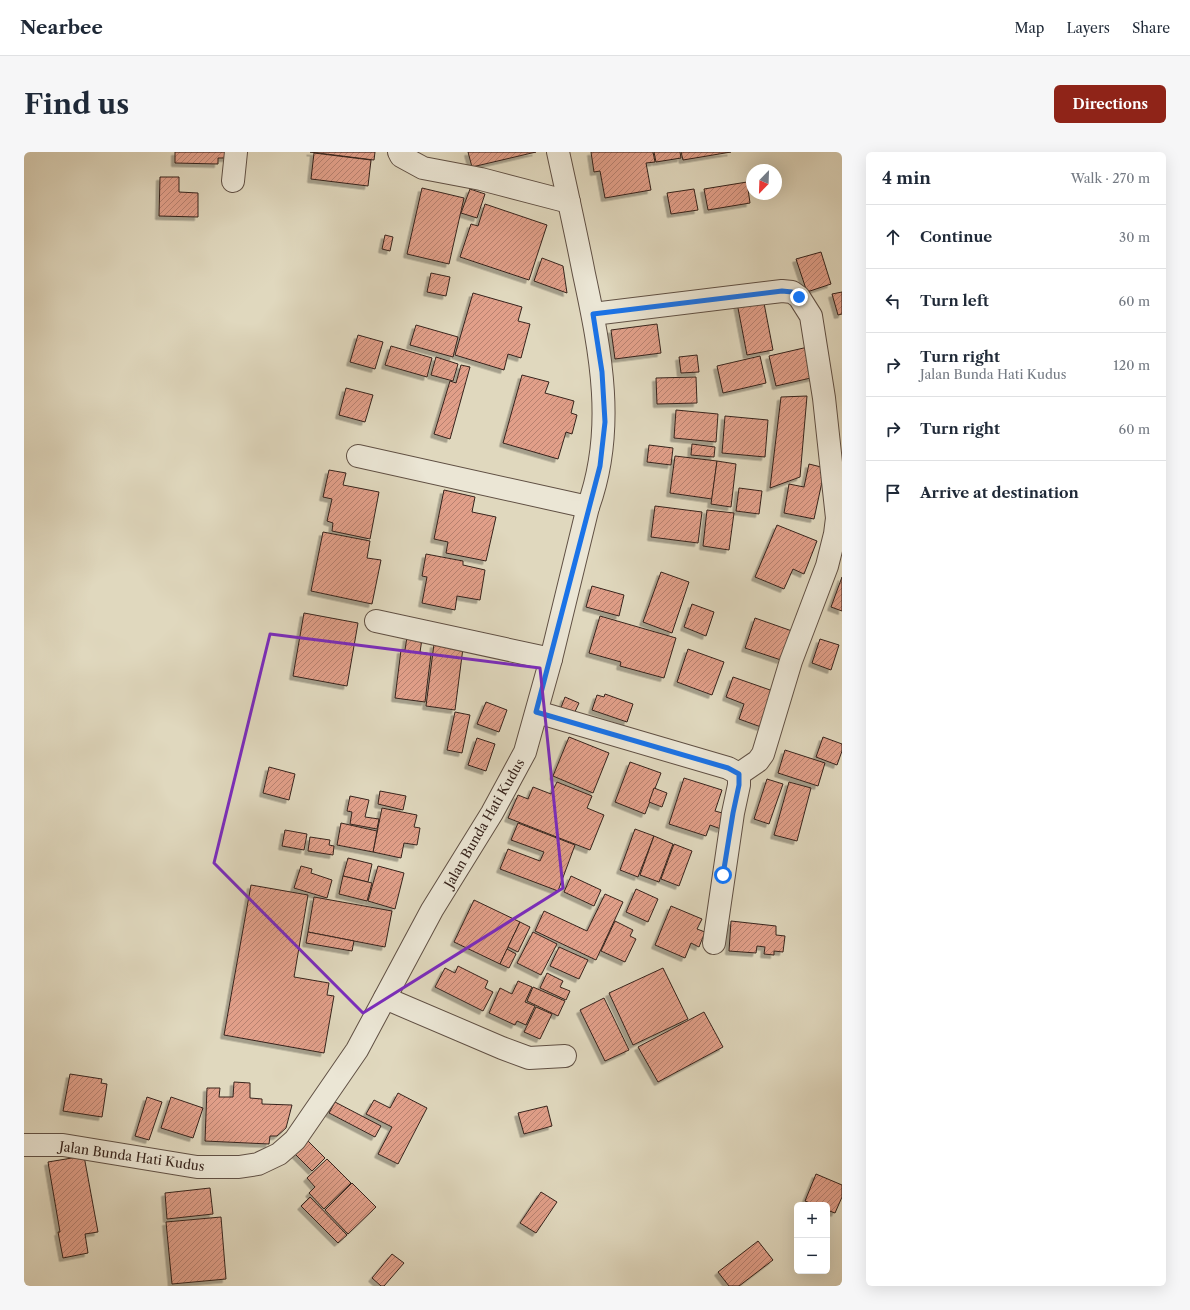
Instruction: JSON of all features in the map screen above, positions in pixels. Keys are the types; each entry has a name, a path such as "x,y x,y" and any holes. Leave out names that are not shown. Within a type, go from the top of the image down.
{"street":[{"path":"233,181 236,152"},
{"path":"399,152 401,156 423,168 481,179 569,202"},
{"name":"Jalan Bunda Hati Kudus","path":"24,1145 63,1146 197,1167 239,1167 258,1164 279,1154 295,1140 357,1050 432,910 492,813 525,752 551,660 564,600 595,487 600,466 605,422 602,372 593,314 558,152"},
{"path":"593,314 782,291 792,292 799,297 811,316 824,398 836,499 835,534 827,566 791,661 763,754 758,761 739,774"},
{"path":"358,456 588,508"},
{"path":"376,622 551,660"},
{"path":"536,712 728,768 739,774"},
{"path":"714,942 733,813 739,785 739,774"},
{"path":"385,998 529,1058 565,1056"}],"highlighted area":[{"path":"270,634 540,668 563,888 363,1013 214,863"}],"building":[{"path":"175,152 231,152 231,158 218,158 218,164 175,163"},
{"path":"310,152 375,152 374,160"},
{"path":"468,152 536,152 472,167"},
{"path":"591,152 653,152 655,162 646,163 651,190 605,198 600,171 594,172"},
{"path":"654,152 680,152 681,158 656,162"},
{"path":"681,152 731,152 683,160"},
{"path":"314,153 371,160 368,186 311,179"},
{"path":"160,177 179,177 179,192 198,193 198,217 159,216"},
{"path":"746,182 746,200 750,200 750,203 708,210 704,189"},
{"path":"422,188 464,198 449,264 407,254"},
{"path":"470,189 485,194 477,218 461,213"},
{"path":"694,189 698,210 671,214 667,193"},
{"path":"485,204 547,225 529,280 460,257 471,224 478,226"},
{"path":"385,235 393,237 390,251 382,249"},
{"path":"821,252 831,284 807,292 796,259"},
{"path":"542,258 563,266 567,293 534,281"},
{"path":"431,273 450,277 446,296 427,292"},
{"path":"842,292 842,314 838,315 832,294"},
{"path":"473,293 522,307 518,321 530,324 521,358 508,354 504,370 455,355"},
{"path":"763,298 773,350 747,355 737,303"},
{"path":"657,324 661,353 615,359 611,330"},
{"path":"416,325 458,337 453,357 410,345"},
{"path":"358,335 383,342 375,369 350,362"},
{"path":"391,346 432,358 427,377 385,365"},
{"path":"808,347 815,377 776,386 769,356"},
{"path":"697,355 699,372 681,373 679,357"},
{"path":"760,356 766,383 723,393 717,366"},
{"path":"436,357 458,364 453,381 431,375"},
{"path":"461,365 470,367 450,439 434,434 450,381 456,383"},
{"path":"522,375 549,382 545,393 574,401 571,413 577,415 572,434 566,432 558,459 503,443"},
{"path":"696,377 697,403 657,404 656,378"},
{"path":"346,388 373,395 365,422 339,415"},
{"path":"807,396 800,477 770,488 781,397"},
{"path":"676,410 718,414 716,442 674,438"},
{"path":"725,416 768,420 765,457 722,453"},
{"path":"692,444 715,447 714,457 691,455"},
{"path":"649,445 673,448 671,465 647,462"},
{"path":"675,456 717,461 712,499 670,493"},
{"path":"717,461 736,464 731,507 711,504"},
{"path":"809,464 825,468 814,519 784,513 789,484 804,487"},
{"path":"329,470 346,473 343,485 379,492 370,539 332,531 333,523 327,521 332,499 323,497"},
{"path":"739,488 762,491 759,514 736,511"},
{"path":"444,490 475,497 472,512 496,517 486,561 446,553 448,542 434,539"},
{"path":"655,506 702,512 698,543 651,537"},
{"path":"707,510 734,513 729,550 703,546"},
{"path":"777,525 817,541 804,574 793,569 784,589 755,577"},
{"path":"323,532 370,541 367,558 381,560 372,604 311,591"},
{"path":"426,554 463,561 463,565 485,570 480,600 457,596 455,610 422,603 427,577 422,576"},
{"path":"661,572 689,582 672,633 643,622"},
{"path":"842,577 842,611 831,607"},
{"path":"592,586 624,595 619,616 586,607"},
{"path":"692,604 714,612 706,636 684,627"},
{"path":"304,613 358,623 347,686 293,676"},
{"path":"600,616 676,638 664,678 620,666 621,662 589,653"},
{"path":"755,618 792,631 781,660 745,648"},
{"path":"407,637 422,639 420,652 431,654 425,702 395,698 401,650 405,650"},
{"path":"820,639 839,645 831,670 812,663"},
{"path":"434,644 463,648 455,710 426,706"},
{"path":"688,649 724,662 712,695 677,682"},
{"path":"733,677 773,691 761,727 739,719 744,704 726,697"},
{"path":"605,694 633,704 627,722 592,710 597,695 604,697"},
{"path":"565,697 579,703 573,716 560,710"},
{"path":"486,702 507,710 499,732 477,724"},
{"path":"455,712 470,715 462,753 447,750"},
{"path":"569,737 609,753 593,793 553,776"},
{"path":"823,737 842,744 842,751 837,765 816,757"},
{"path":"477,738 495,744 486,771 468,765"},
{"path":"785,750 825,763 818,786 778,773"},
{"path":"630,762 661,773 645,814 615,802"},
{"path":"269,767 295,774 289,800 263,793"},
{"path":"684,778 722,790 715,811 726,814 721,829 710,825 706,836 669,824"},
{"path":"767,779 783,784 769,824 754,819"},
{"path":"557,782 592,796 587,808 604,815 590,850 508,818 518,795 528,799 533,787 551,794"},
{"path":"789,782 811,788 797,841 774,835"},
{"path":"654,788 667,793 662,807 649,802"},
{"path":"380,791 406,796 403,810 378,804"},
{"path":"350,796 369,800 365,817 379,819 377,829 350,824 352,812 347,811"},
{"path":"382,808 417,815 414,827 420,828 417,845 404,843 401,858 373,852"},
{"path":"341,823 377,831 373,852 337,845"},
{"path":"518,823 575,845 558,891 500,869 508,849 540,861 544,852 511,840"},
{"path":"635,829 654,836 638,877 620,870"},
{"path":"285,830 307,834 304,850 282,846"},
{"path":"654,836 673,844 659,882 640,875"},
{"path":"310,837 330,840 329,845 334,846 333,855 308,851"},
{"path":"674,844 692,851 679,886 661,879"},
{"path":"348,858 372,864 368,882 343,876"},
{"path":"301,866 312,869 311,873 332,880 327,898 294,888"},
{"path":"378,866 404,873 395,909 368,901"},
{"path":"343,876 372,883 367,901 339,894"},
{"path":"571,876 601,890 594,906 564,892"},
{"path":"251,885 308,895 294,977 329,983 327,995 334,996 324,1053 224,1035"},
{"path":"636,889 658,899 648,922 626,912"},
{"path":"605,894 623,902 596,960 535,931 544,911 587,931"},
{"path":"314,897 392,911 385,947 308,932"},
{"path":"474,900 520,922 500,964 454,942"},
{"path":"671,906 702,919 697,929 705,932 699,947 691,943 685,958 655,945"},
{"path":"615,921 633,930 630,936 636,939 625,962 601,951"},
{"path":"731,921 776,926 776,935 785,936 783,952 774,951 774,955 764,954 765,947 757,946 756,953 729,951"},
{"path":"520,922 530,927 518,952 508,947"},
{"path":"308,932 354,941 352,951 306,943"},
{"path":"533,932 557,944 541,975 517,963"},
{"path":"559,947 588,960 579,979 550,966"},
{"path":"507,949 516,954 509,968 500,964"},
{"path":"458,966 488,981 485,988 493,992 483,1011 435,987 445,968 455,973"},
{"path":"663,968 688,1019 633,1045 609,993"},
{"path":"547,973 563,981 560,987 570,991 566,1000 540,988"},
{"path":"518,981 532,987 525,1002 535,1006 526,1025 517,1021 515,1025 489,1013 500,988 512,994"},
{"path":"533,987 565,1001 558,1016 527,1001"},
{"path":"604,998 629,1050 605,1061 580,1010"},
{"path":"536,1007 552,1014 540,1039 524,1032"},
{"path":"704,1012 723,1047 658,1082 638,1047"},
{"path":"70,1074 102,1079 101,1083 107,1084 102,1117 63,1111"},
{"path":"234,1082 250,1083 250,1098 262,1099 262,1104 292,1105 286,1128 277,1136 270,1136 269,1144 205,1141 207,1088 220,1088 219,1097 233,1097"},
{"path":"398,1093 427,1108 398,1164 378,1154 392,1127 366,1114 374,1100 390,1108"},
{"path":"147,1097 162,1102 149,1140 135,1136"},
{"path":"171,1097 203,1108 193,1138 161,1128"},
{"path":"335,1102 381,1126 375,1137 329,1113"},
{"path":"547,1106 552,1126 524,1134 518,1113"},
{"path":"308,1141 325,1158 312,1171 295,1154"},
{"path":"84,1156 98,1232 85,1234 88,1253 63,1258 48,1162"},
{"path":"327,1159 351,1183 324,1209 309,1193 315,1187 307,1178"},
{"path":"816,1174 842,1185 842,1197 835,1213 830,1211 830,1202 805,1201"},
{"path":"352,1183 376,1207 348,1234 325,1210"},
{"path":"210,1188 213,1214 167,1219 165,1193"},
{"path":"541,1192 557,1202 536,1233 520,1223"},
{"path":"310,1197 347,1235 338,1243 301,1206"},
{"path":"221,1217 226,1279 172,1284 166,1222"},
{"path":"758,1241 773,1260 739,1286 729,1286 718,1272"},
{"path":"392,1254 404,1263 384,1286 381,1286 372,1278"}],"route":[{"path":"723,875 739,785 739,774 728,768 536,712 551,660 564,600 600,466 605,422 602,372 593,314 782,291 792,292 799,297"}]}
